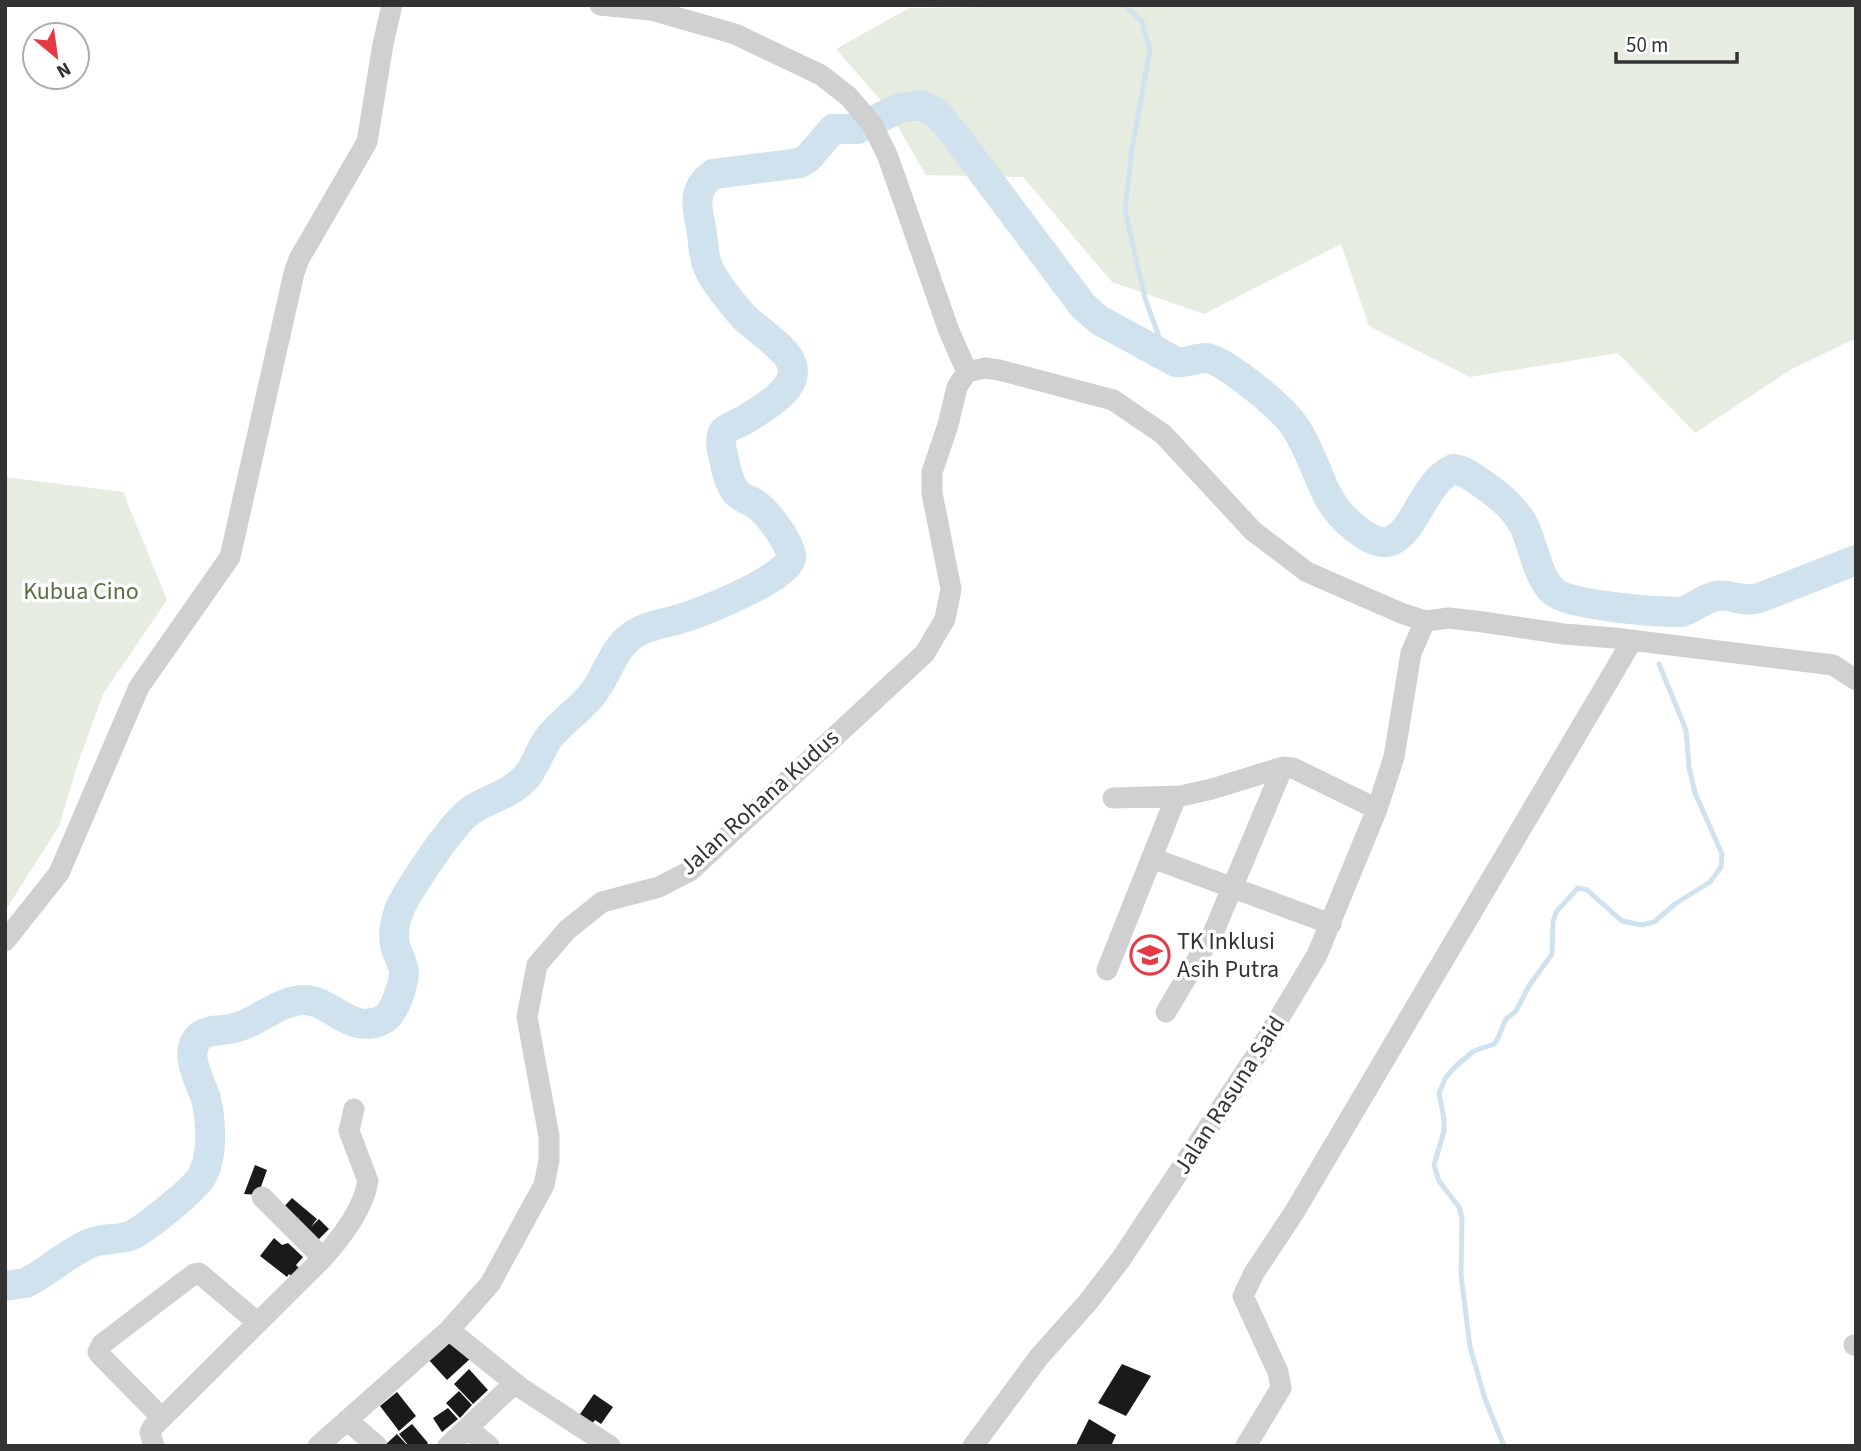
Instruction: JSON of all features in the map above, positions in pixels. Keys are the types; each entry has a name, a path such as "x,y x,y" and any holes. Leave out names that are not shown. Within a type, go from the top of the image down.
{"street":[{"path":"5,941 59,873 139,687 230,557 294,273 299,259 367,142 392,5"},
{"path":"600,5 651,10 734,34 821,75 848,96 872,124 888,157 949,331 967,372 985,368 999,370 1113,400 1163,434 1253,531 1307,572 1425,621 1449,618 1472,620 1833,665 1856,680"},
{"name":"Jalan Rohana Kudus","path":"317,1446 449,1330 491,1284 544,1185 549,1160 549,1136 527,1017 537,965 567,930 602,902 659,887 690,871 925,653 945,619 951,589 932,493 932,472 957,387 967,372"},
{"name":"Jalan Rasuna Said","path":"973,1446 1032,1365 1088,1302 1121,1259 1264,1045 1317,955 1377,809 1394,757 1411,653 1425,621"},
{"path":"1246,1446 1282,1388 1278,1372 1243,1296 1254,1273 1295,1211 1632,641"},
{"path":"1113,799 1176,797 1283,767 1293,768 1377,809"},
{"path":"1166,1012 1214,931 1283,767"},
{"path":"1107,970 1176,797"},
{"path":"1152,858 1331,924"},
{"path":"154,1446 149,1433 162,1418 343,1235 367,1189 367,1174 349,1131 354,1109"},
{"path":"262,1197 323,1258"},
{"path":"162,1418 101,1356 98,1352 102,1343 194,1274 200,1273 258,1323"},
{"path":"449,1330 515,1384 610,1446"},
{"path":"448,1446 515,1384"},
{"path":"347,1420 377,1446"},
{"path":"467,1427 489,1446"}],"green space":[{"path":"1188,5 1856,5 1856,338 1790,370 1695,433 1618,353 1470,377 1369,326 1341,244 1204,314 1112,282 1023,177 926,175 885,105 836,49 909,8"},
{"name":"Kubua Cino","path":"5,477 123,492 167,600 103,694 59,826 5,911"}],"building":[{"path":"255,1165 267,1170 258,1195 244,1194"},
{"path":"292,1198 317,1219 311,1227 319,1219 329,1229 316,1242 294,1223 301,1215 294,1222 281,1210"},
{"path":"274,1238 282,1245 288,1243 303,1257 296,1265 300,1269 292,1277 289,1274 287,1277 260,1256"},
{"path":"449,1340 471,1358 447,1380 428,1359"},
{"path":"1122,1364 1151,1376 1126,1416 1098,1403"},
{"path":"469,1369 488,1390 473,1404 454,1384"},
{"path":"459,1391 472,1405 460,1418 446,1403"},
{"path":"397,1392 416,1416 399,1431 380,1406"},
{"path":"594,1394 613,1407 601,1424 595,1420 591,1425 578,1417"},
{"path":"448,1408 458,1419 442,1432 433,1418"},
{"path":"1089,1419 1116,1435 1111,1446 1076,1445"},
{"path":"412,1424 428,1443 425,1446 409,1446 399,1434"},
{"path":"397,1434 408,1446 384,1446"}],"waterway":[{"path":"1124,5 1142,21 1150,50 1132,149 1125,210 1145,298 1166,356"},
{"path":"5,1286 25,1283 91,1243 132,1235 170,1207 199,1180 206,1166 210,1137 206,1099 192,1058 195,1042 201,1035 243,1025 295,1001 315,1002 362,1024 388,1016 398,998 404,973 394,939 398,913 422,871 462,818 514,788 527,776 548,739 590,697 621,646 635,633 729,600 776,575 786,566 791,558 788,545 765,512 734,489 727,472 721,443 726,429 761,409 785,390 793,374 792,365 784,352 739,312 708,268 698,198 702,185 713,174 800,163 808,158 833,129 857,129 899,108 921,105 937,113 1083,306 1099,320 1176,362 1203,358 1214,360 1260,392 1298,431 1331,502 1351,525 1375,540 1388,542 1400,535 1434,484 1453,469 1471,476 1510,506 1523,524 1539,569 1548,585 1563,597 1578,601 1681,612 1716,596 1759,598 1856,560"},
{"path":"1504,1446 1485,1399 1470,1347 1461,1275 1462,1218 1459,1207 1439,1181 1434,1165 1444,1131 1439,1093 1446,1077 1456,1066 1474,1051 1494,1044 1506,1019 1516,1011 1529,986 1552,954 1556,912 1578,888 1587,890 1622,921 1642,925 1654,922 1675,904 1710,882 1721,867 1722,854 1695,793 1689,767 1686,730 1659,664"}],"place":[{"name":"TK Inklusi Asih Putra","path":"1150,955"}]}
